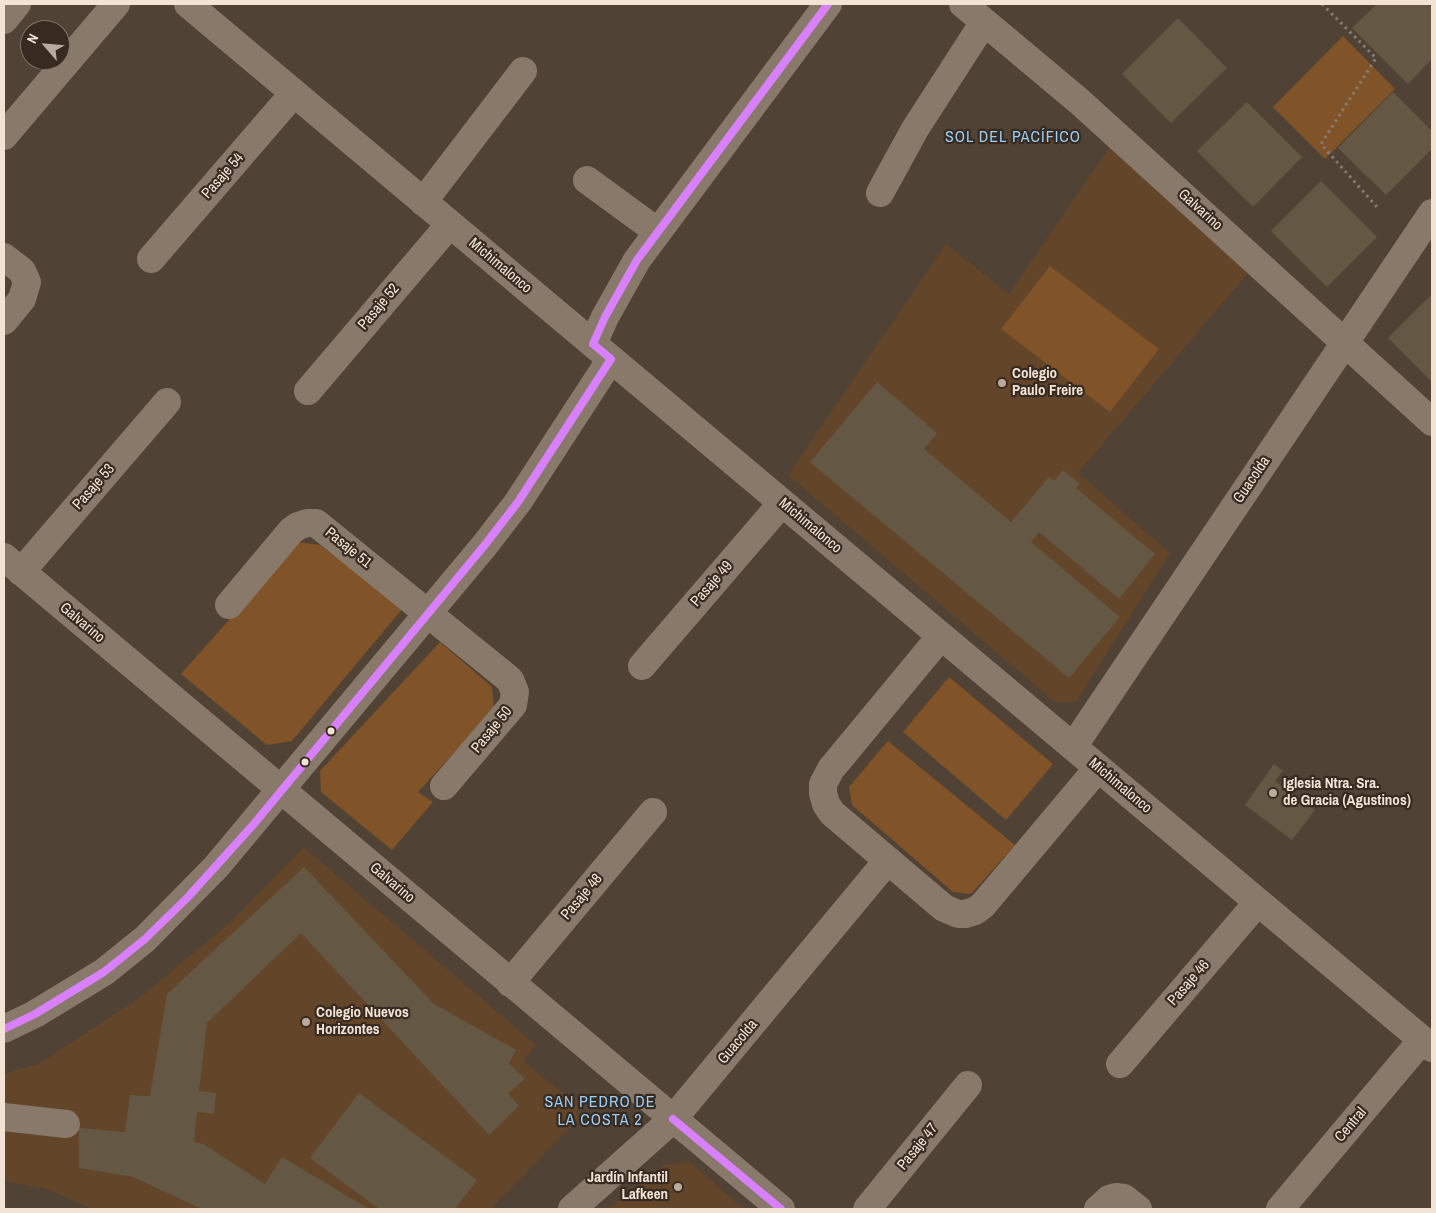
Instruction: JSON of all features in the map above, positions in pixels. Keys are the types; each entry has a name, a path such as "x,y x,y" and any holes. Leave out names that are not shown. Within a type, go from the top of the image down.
{"street":[{"path":"4,20 17,4"},
{"path":"4,136 116,4"},
{"name":"Michimalonco","path":"188,4 1427,1044"},
{"path":"4,1030 70,994 104,972 145,939 216,867 282,791 429,614 518,502 602,351 619,291 637,260 828,4"},
{"name":"Galvarino","path":"963,4 1080,102 1432,422"},
{"path":"880,193 915,129 984,22"},
{"path":"423,202 523,71"},
{"name":"Pasaje 54","path":"151,259 294,93"},
{"path":"587,180 658,232"},
{"name":"Guacolda","path":"1073,747 1432,213"},
{"name":"Pasaje 52","path":"308,391 450,224"},
{"path":"4,257 22,271 27,282 22,299 4,321"},
{"name":"Pasaje 53","path":"13,565 167,402"},
{"name":"Pasaje 49","path":"642,666 782,502"},
{"name":"Pasaje 51","path":"229,605 291,532 298,526 307,523 316,524 324,529 429,614"},
{"name":"Galvarino","path":"13,565 781,1209"},
{"name":"Pasaje 50","path":"429,614 510,680 515,692 513,705 510,710 444,786"},
{"path":"941,636 831,769 824,784 826,804 832,813 950,912 965,914 975,912 983,905 1098,768"},
{"name":"Pasaje 48","path":"510,982 653,812"},
{"name":"Guacolda","path":"572,1209 672,1119 888,860"},
{"name":"Pasaje 46","path":"1120,1064 1258,902"},
{"name":"Central","path":"1280,1209 1427,1044"},
{"name":"Pasaje 47","path":"867,1209 968,1085"},
{"path":"4,1117 66,1124"},
{"path":"1098,1209 1109,1199 1116,1197 1124,1198 1138,1209"}],"path":[{"path":"1322,4 1376,58 1321,144 1377,207"}],"shaded area":[{"path":"1343,36 1395,89 1325,159 1273,107"},
{"name":"Colegio Paulo Freire","path":"1111,145 1249,272 1078,473 1170,553 1076,702 1055,702 788,475 946,244 1009,294"},
{"path":"1050,266 1159,349 1110,412 1001,329"},
{"path":"298,542 320,545 403,608 292,741 267,745 181,674"},
{"path":"440,642 492,687 494,709 418,792 433,802 392,850 321,792 320,771"},
{"path":"949,677 1053,764 1006,820 903,732"},
{"path":"888,741 1015,845 971,894 953,892 852,805 849,787"},
{"name":"Colegio Nuevos Horizontes","path":"304,847 536,1045 523,1061 577,1104 578,1120 490,1209 93,1209 47,1189 4,1181 4,1074 40,1063 138,999 233,920"},
{"name":"Jardín Infantil Lafkeen","path":"690,1162 744,1209 608,1209 664,1165"}],"building":[{"path":"1377,4 1428,4 1432,8 1432,59 1408,84 1352,28"},
{"path":"1178,18 1227,68 1171,123 1122,74"},
{"path":"1393,92 1432,131 1432,149 1386,195 1338,148"},
{"path":"1247,102 1302,157 1253,207 1197,151"},
{"path":"1321,181 1377,237 1327,287 1271,231"},
{"path":"1432,294 1432,382 1388,338"},
{"path":"877,382 937,433 924,449 1011,522 1049,477 1054,481 1063,470 1080,484 1076,488 1155,554 1119,599 1039,532 1031,542 1120,617 1069,678 810,462"},
{"name":"Iglesia Ntra. Sra. de Gracia (Agustinos)","path":"1274,764 1283,771 1275,781 1315,810 1292,840 1245,805"},
{"path":"304,867 434,1004 516,1050 509,1063 525,1079 508,1093 519,1106 489,1135 301,933 207,1023 199,1091 216,1093 214,1114 197,1112 194,1142 203,1144 265,1184 282,1157 369,1209 202,1209 133,1177 79,1168 79,1128 125,1132 130,1095 150,1096 167,994"},
{"path":"359,1093 477,1180 455,1209 379,1209 310,1158"}],"transit line":[{"path":"4,1029 35,1014 104,972 145,939 188,897 253,825 484,546 518,502 611,359 593,344 605,317 637,260 828,4"},
{"path":"673,1119 781,1209"}],"place":[{"name":"Colegio Paulo Freire","path":"1002,383"},
{"name":"Iglesia Ntra. Sra. de Gracia (Agustinos)","path":"1273,793"},
{"name":"Colegio Nuevos Horizontes","path":"306,1022"},
{"name":"Jardín Infantil Lafkeen","path":"678,1187"}],"district":[{"name":"SOL DEL PACÍFICO","path":"1013,138"},
{"name":"SAN PEDRO DE LA COSTA 2","path":"600,1112"}]}
